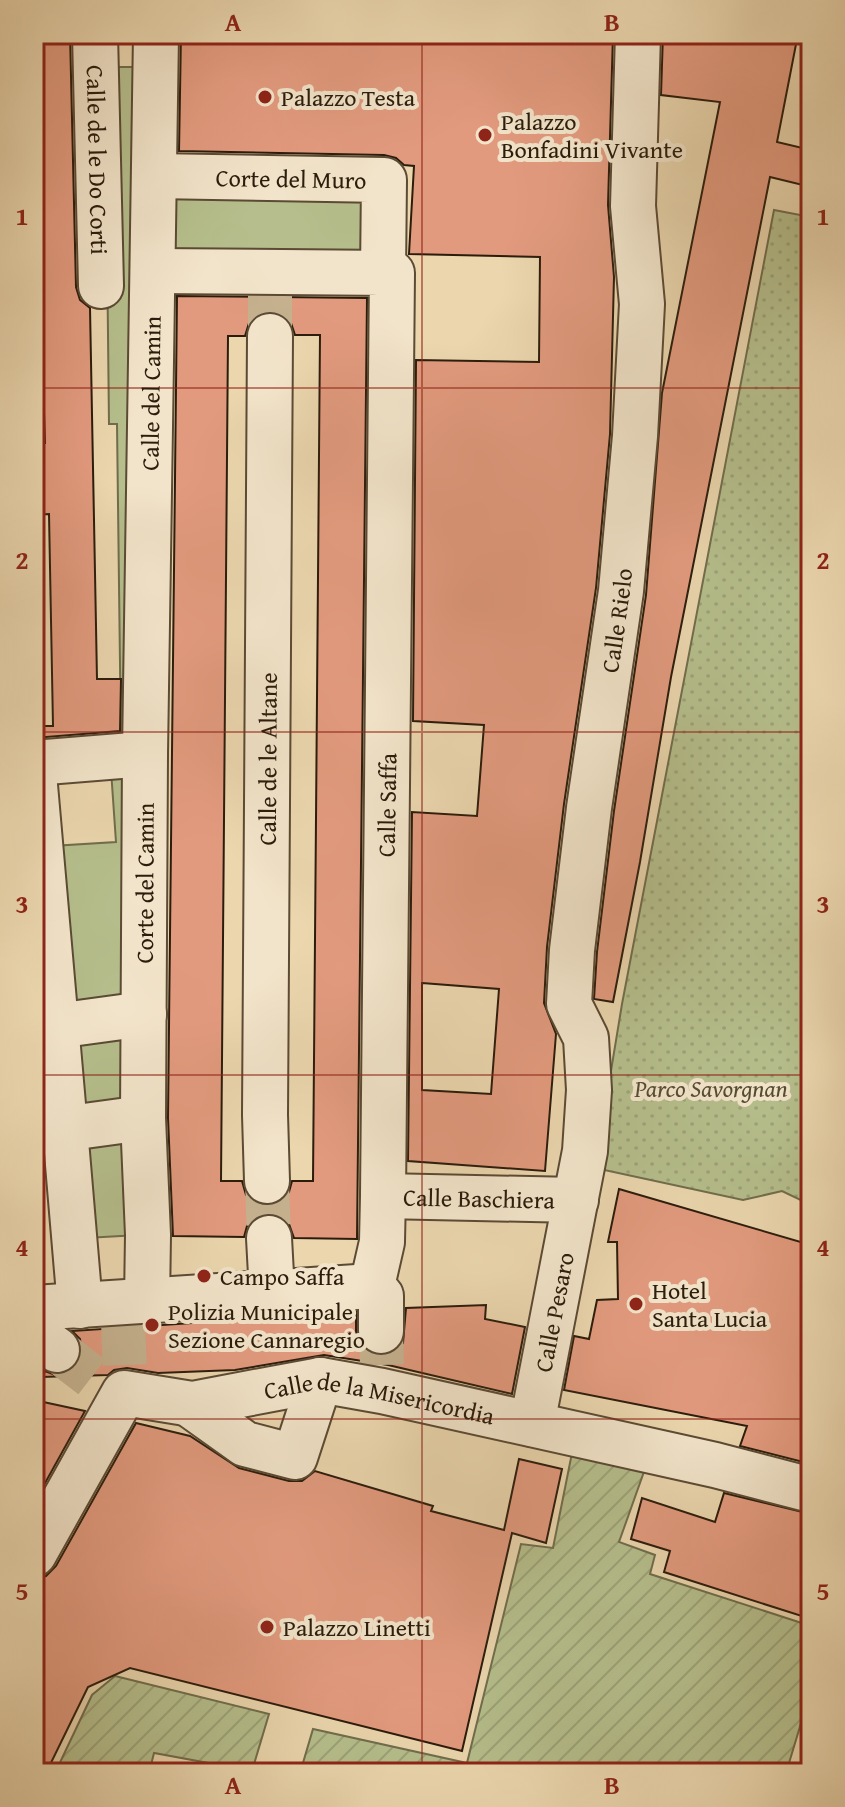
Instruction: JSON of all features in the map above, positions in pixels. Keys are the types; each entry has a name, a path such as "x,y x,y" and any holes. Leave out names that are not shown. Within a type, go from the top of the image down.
{"street":[{"name":"Calle de le Do Corti","path":"95,34 101,286"},
{"name":"Calle del Camin","path":"145,754 156,34"},
{"name":"Calle Rielo","path":"576,1200 585,1151 589,1090 586,1038 569,1004 572,950 621,591 635,436 642,304 633,206 638,34"},
{"name":"Corte del Muro","path":"155,176 384,180 388,273"},
{"path":"154,271 270,275 388,273"},
{"name":"Calle Saffa","path":"382,1363 381,1296 372,1286 382,1242 383,1196 388,273"},
{"name":"Calle de le Altane","path":"267,1181 270,336"},
{"path":"34,763 145,754"},
{"name":"Corte del Camin","path":"118,1307 148,1235 143,1118 145,754"},
{"path":"34,774 56,1026 68,1124 118,1307"},
{"path":"56,1026 144,1014"},
{"path":"68,1124 143,1118"},
{"name":"Calle Baschiera","path":"383,1196 576,1200"},
{"name":"Calle Pesaro","path":"532,1424 576,1200"},
{"path":"269,1238 272,1293"},
{"path":"34,1308 118,1307 372,1286"},
{"name":"Calle de la Misericordia","path":"34,1554 118,1388 189,1404 275,1390 382,1363 532,1424 748,1472 811,1490"},
{"path":"189,1404 245,1444 295,1457 320,1380"}],"green space":[{"path":"105,67 137,67 136,745 121,745 117,424 109,424"},
{"path":"165,189 373,189 373,263 165,262"},
{"name":"Parco Savorgnan","path":"774,210 811,217 811,1205 782,1191 743,1200 595,1168 622,1004"},
{"path":"139,769 140,1006 69,1016 52,846 116,842 111,770"},
{"path":"136,1022 136,1109 75,1119 68,1033"},
{"path":"138,1129 138,1235 86,1238 79,1135"},
{"path":"572,1453 646,1466 619,1542 655,1555 650,1574 811,1626 811,1690 786,1773 300,1773 313,1729 467,1763 521,1544 553,1548"},
{"path":"115,1676 269,1714 252,1771 154,1753 149,1773 55,1773 92,1695"}],"building":[{"path":"34,34 70,34 76,287 80,300 90,308 97,679 121,679 120,731 34,738 34,726 53,726 49,514 34,515 34,443 45,443 41,323 34,324"},
{"path":"181,34 613,34 608,205 614,277 610,434 596,588 564,804 547,947 544,1003 556,1034 545,1171 408,1161 412,812 477,816 484,725 413,721 416,360 539,362 540,257 409,254 414,166 404,165 396,158 384,155 179,151","holes":["422,983 499,989 491,1094 422,1090"]},
{"path":"663,34 798,34 777,142 811,150 811,187 770,177 671,677 613,1002 594,999 597,952 646,595 662,393 720,102 661,95"},
{"path":"177,296 367,298 357,1239 294,1238 289,1224 280,1215 268,1213 255,1218 247,1226 244,1237 173,1236 168,1118","holes":["269,311 283,315 291,323 295,335 320,335 313,1181 292,1181 289,1192 281,1202 267,1206 255,1203 246,1195 242,1181 221,1181 228,336 245,336 249,323 257,315"]},
{"name":"Hotel Santa Lucia","path":"619,1189 811,1245 811,1464 740,1446 747,1426 564,1390 574,1336 589,1339 597,1300 618,1299 617,1242 608,1242"},
{"path":"486,1305 485,1319 525,1327 512,1394 388,1365 324,1355 235,1370 158,1373 127,1368 114,1370 108,1375 42,1377 45,1371 55,1375 66,1373 77,1364 82,1352 80,1339 72,1331 356,1312 360,1344 369,1353 382,1356 394,1352 403,1343 406,1308"},
{"path":"34,1400 85,1411 34,1503"},
{"name":"Palazzo Linetti","path":"136,1423 190,1436 239,1468 289,1481 302,1481 315,1471 433,1506 431,1511 504,1530 519,1459 562,1469 546,1543 512,1533 462,1751 130,1668 88,1687 46,1773 34,1773 34,1579 46,1576 56,1566"},
{"path":"724,1493 811,1514 811,1619 664,1572 670,1551 631,1539 642,1498 715,1522"}],"tunnel":[{"path":"270,278 270,336"},
{"path":"267,1181 269,1238"},
{"path":"123,1321 125,1374"},
{"path":"381,1331 382,1365"},
{"path":"57,1350 105,1387"}],"place":[{"name":"Palazzo Testa","path":"265,97"},
{"name":"Palazzo Bonfadini Vivante","path":"485,135"},
{"name":"Campo Saffa","path":"204,1276"},
{"name":"Hotel Santa Lucia","path":"636,1304"},
{"name":"Polizia Municipale Sezione Cannaregio","path":"152,1325"},
{"name":"Palazzo Linetti","path":"267,1627"}]}
